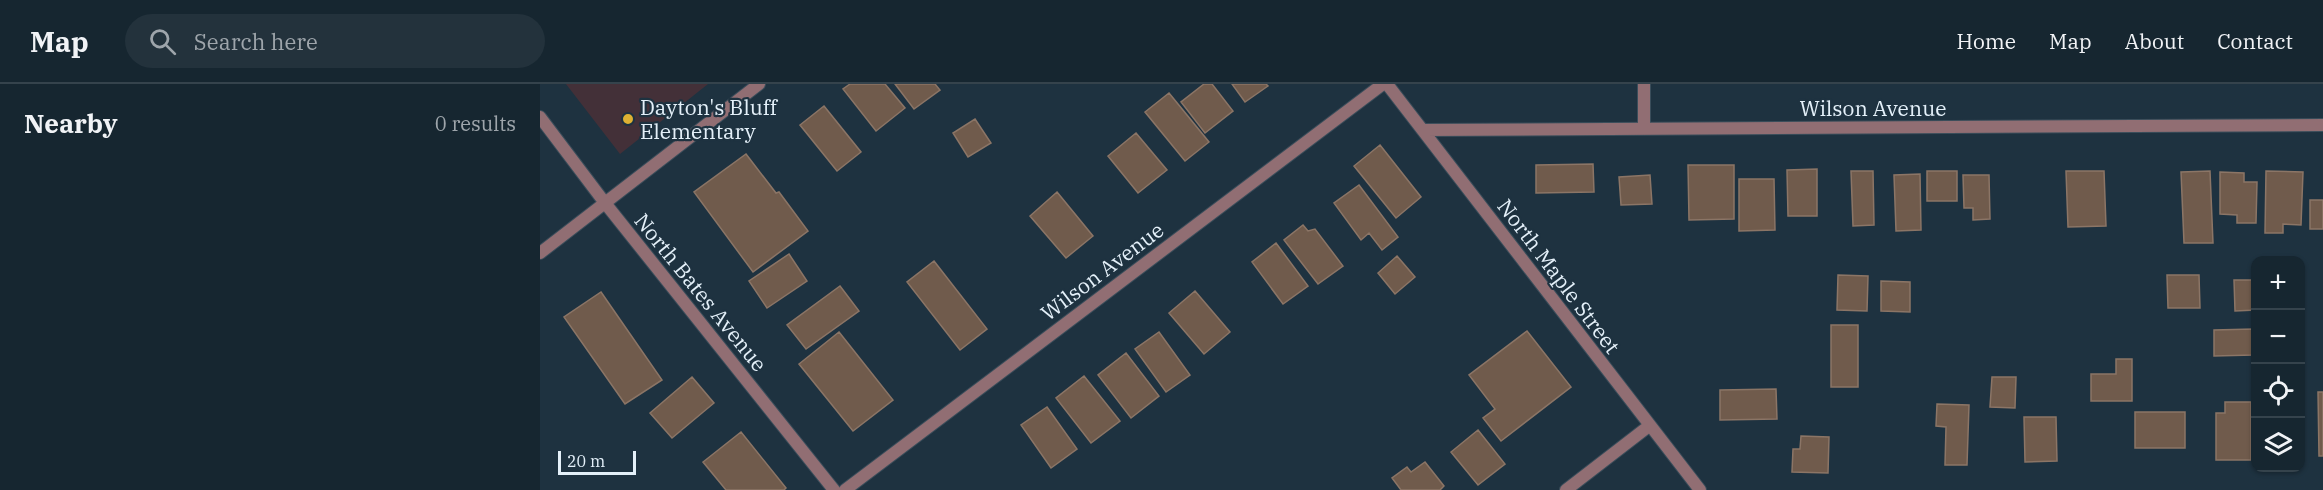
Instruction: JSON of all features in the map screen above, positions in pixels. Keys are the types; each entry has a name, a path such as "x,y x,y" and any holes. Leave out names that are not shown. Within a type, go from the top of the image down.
{"street":[{"path":"540,253 759,84"},
{"name":"North Maple Street","path":"1385,84 1423,130 1700,490"},
{"name":"Wilson Avenue","path":"845,490 1385,84"},
{"path":"1644,84 1644,129"},
{"name":"North Bates Avenue","path":"540,117 604,203 834,490"},
{"name":"Wilson Avenue","path":"1423,130 2323,125"},
{"path":"1566,490 1649,426"}],"shaded area":[{"name":"Dayton's Bluff Elementary","path":"566,84 708,84 620,154"}],"building":[{"path":"850,84 885,84 905,108 876,131 843,89"},
{"path":"895,84 935,84 940,90 914,109"},
{"path":"1204,84 1212,84 1233,111 1205,133 1181,102"},
{"path":"1232,84 1266,84 1268,86 1245,102"},
{"path":"1169,93 1209,142 1185,161 1145,112"},
{"path":"824,106 861,152 837,171 800,125"},
{"path":"975,119 991,143 968,157 953,133"},
{"path":"1136,133 1167,170 1138,193 1108,156"},
{"path":"1380,145 1421,197 1396,218 1354,166"},
{"path":"746,154 776,193 779,192 808,231 753,272 694,192"},
{"path":"1593,164 1594,192 1536,193 1536,165"},
{"path":"1688,165 1734,165 1734,219 1689,220"},
{"path":"1817,169 1817,216 1788,216 1787,170"},
{"path":"1851,171 1873,171 1874,225 1853,226"},
{"path":"1927,171 1957,171 1957,201 1927,201"},
{"path":"2066,171 2104,171 2106,226 2068,227"},
{"path":"2210,171 2213,243 2184,243 2181,172"},
{"path":"2266,171 2303,172 2301,225 2283,224 2283,233 2265,233"},
{"path":"2220,172 2244,173 2244,182 2257,182 2256,223 2237,223 2237,215 2220,214"},
{"path":"1920,174 1921,230 1896,231 1894,175"},
{"path":"1650,175 1652,204 1621,205 1619,177"},
{"path":"1963,175 1989,175 1990,219 1973,220 1973,208 1964,208"},
{"path":"1739,179 1774,179 1775,230 1739,231"},
{"path":"1359,185 1398,237 1382,250 1369,233 1361,240 1334,203"},
{"path":"1057,192 1093,236 1066,258 1030,216"},
{"path":"2310,200 2323,200 2323,229 2310,229"},
{"path":"1303,225 1308,231 1315,229 1343,266 1318,284 1284,240"},
{"path":"1276,243 1308,286 1283,304 1252,262"},
{"path":"789,254 807,281 767,308 749,281"},
{"path":"1397,256 1415,277 1395,294 1378,273"},
{"path":"934,261 987,329 960,350 907,282"},
{"path":"1838,275 1868,276 1867,311 1837,310"},
{"path":"2167,275 2199,275 2200,308 2168,308"},
{"path":"2234,280 2251,280 2251,310 2235,311"},
{"path":"1881,281 1910,282 1910,312 1881,311"},
{"path":"840,286 859,311 806,349 787,325"},
{"path":"1195,291 1230,332 1204,354 1169,313"},
{"path":"601,292 662,380 625,404 564,317"},
{"path":"1831,325 1858,325 1858,387 1831,387"},
{"path":"2251,329 2251,355 2214,356 2214,330"},
{"path":"1527,331 1571,387 1501,441 1483,418 1495,409 1469,375"},
{"path":"839,332 893,400 853,431 799,364"},
{"path":"1159,332 1190,375 1166,392 1135,349"},
{"path":"1126,353 1159,396 1131,418 1098,375"},
{"path":"2116,359 2132,359 2132,401 2091,401 2091,374 2116,374"},
{"path":"1084,376 1120,421 1091,443 1056,398"},
{"path":"692,377 714,403 672,438 650,413"},
{"path":"1992,377 2016,377 2015,408 1990,407"},
{"path":"1776,389 1777,419 1720,420 1720,390"},
{"path":"2318,392 2323,392 2323,456 2319,456"},
{"path":"2225,402 2251,402 2251,460 2216,460 2216,413 2225,413"},
{"path":"1937,404 1969,405 1967,465 1945,465 1946,427 1936,426"},
{"path":"1047,407 1077,449 1051,468 1021,425"},
{"path":"2135,412 2185,412 2185,448 2135,448"},
{"path":"2024,417 2056,417 2057,461 2025,462"},
{"path":"1478,430 1505,464 1478,485 1451,452"},
{"path":"741,432 786,488 784,490 726,490 703,462"},
{"path":"1801,436 1829,437 1828,473 1792,472 1793,449 1800,449"},
{"path":"1425,462 1444,486 1440,490 1401,490 1392,478 1407,467 1411,472"}],"place":[{"name":"Dayton's Bluff Elementary","path":"628,119"}]}
